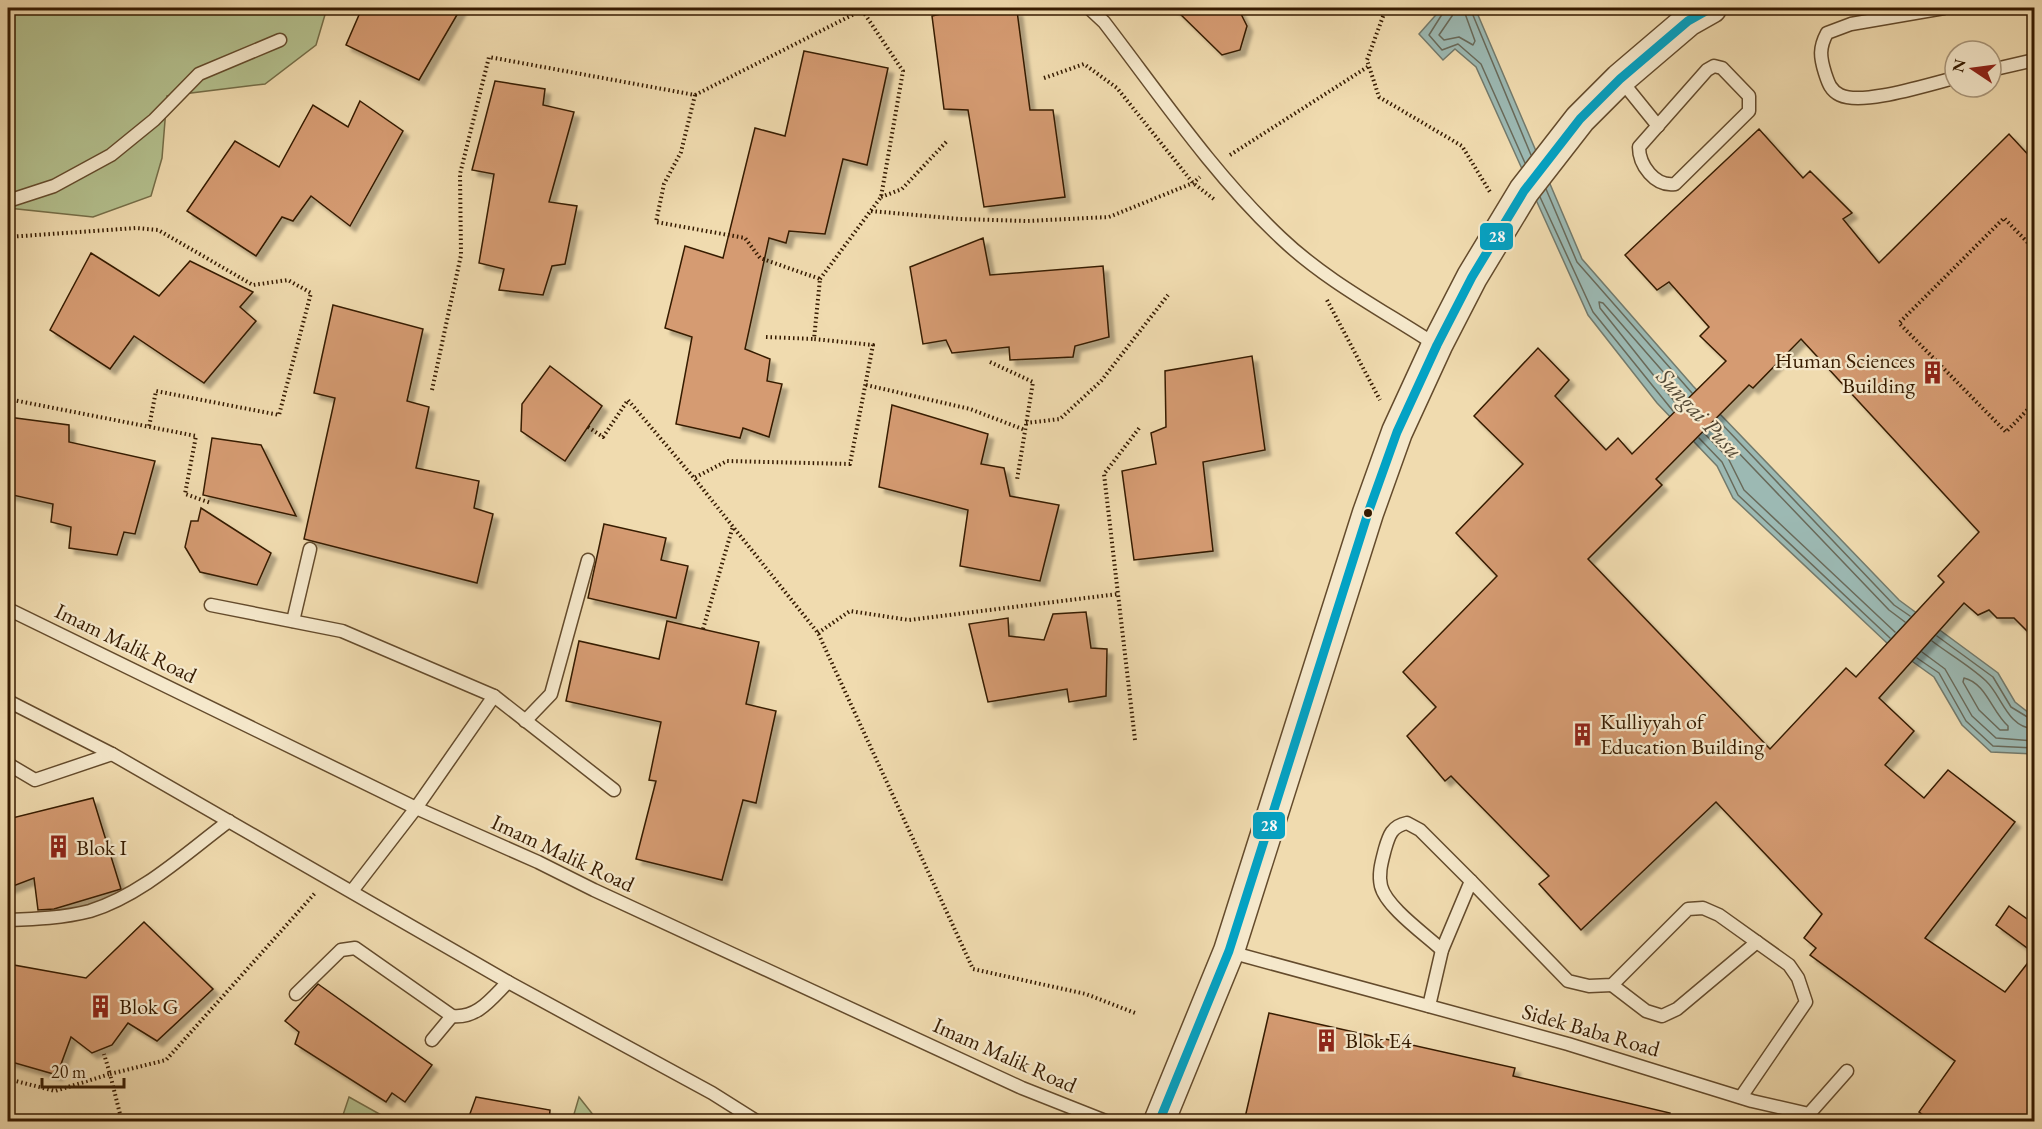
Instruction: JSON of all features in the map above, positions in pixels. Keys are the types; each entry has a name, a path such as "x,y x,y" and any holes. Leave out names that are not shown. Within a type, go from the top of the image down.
{"street":[{"path":"1159,1122 1228,951 1368,513 1397,432 1437,345 1472,277 1524,191 1580,119 1620,79 1688,21 1711,8"}],"lane":[{"path":"1089,8 1104,22 1215,165 1281,238 1328,277 1437,345"},
{"path":"1943,81 1862,98 1841,96 1829,86 1822,64 1820,47 1827,33 1851,24 1944,8"},
{"path":"8,201 54,186 111,155 154,120 199,74 280,40"},
{"path":"2003,67 2034,60"},
{"path":"1714,66 1722,68 1749,96 1751,102 1749,111 1676,184 1662,183 1643,167 1639,158 1639,147 1658,126 1707,70 1714,66"},
{"path":"1620,79 1658,126"},
{"path":"293,621 310,549"},
{"path":"525,721 551,694 588,560"},
{"path":"211,605 342,631 494,696 614,790"},
{"name":"Imam Malik Road","path":"8,609 416,808 538,862 1022,1088 1108,1122"},
{"path":"352,891 416,808 494,696"},
{"path":"8,701 112,754 330,877 508,982 712,1093 758,1122"},
{"path":"8,764 35,780 112,754"},
{"path":"8,920 49,918 91,910 140,887 229,821"},
{"name":"Sidek Baba Road","path":"1442,950 1389,901 1381,887 1380,869 1389,835 1397,825 1407,823 1420,830 1568,981 1590,986 1612,985 1646,1011 1662,1016 1677,1009 1757,942"},
{"path":"1429,1006 1442,950 1471,881"},
{"path":"1612,985 1688,909 1703,908 1719,915 1789,965 1798,978 1806,1002 1741,1097"},
{"path":"296,994 341,950 355,948 452,1016 465,1017 478,1011 508,982"},
{"name":"Sidek Baba Road","path":"1228,951 1568,1044 1741,1097 1809,1114 1847,1071"},
{"path":"432,1040 452,1016"}],"path":[{"path":"1383,8 1385,10 1367,60 1379,98 1462,146 1491,194"},
{"path":"432,390 461,255 459,174 489,57 695,95 862,9 903,71 882,197 820,279 814,339"},
{"path":"871,211 960,219 1027,221 1109,217 1193,183 1215,165 1369,66"},
{"path":"695,95 681,152 663,184 656,222 745,238 760,258 820,279"},
{"path":"882,197 902,189 948,140"},
{"path":"2034,249 2004,218 1899,323 2006,432 2034,403"},
{"path":"8,237 136,228 158,230 253,285 288,280 311,293 279,415 156,391 149,427"},
{"path":"1026,423 1060,419 1101,381 1168,295"},
{"path":"694,478 727,461 850,464 873,345 814,339 766,338"},
{"path":"990,362 1032,382 1017,480"},
{"path":"866,384 970,409 1025,430"},
{"path":"8,399 196,436 184,494 212,503"},
{"path":"588,427 603,437 628,400 694,478 818,633 973,969 1086,994 1136,1013"},
{"path":"1135,740 1104,474 1140,427"},
{"path":"703,629 733,526"},
{"path":"818,633 850,611 909,620 1118,594"},
{"path":"8,1079 55,1091 166,1060 330,877"},
{"path":"104,1054 122,1122"}],"green space":[{"path":"8,8 327,8 316,45 265,84 167,96 162,158 151,196 93,217 8,208"},
{"path":"349,1097 392,1121 341,1121"},
{"path":"579,1097 598,1121 572,1121"}],"water":[{"name":"Sungai Pusu","path":"1442,8 1475,8 1582,259 1693,386 1899,600 1998,673 2015,702 2034,717 2034,754 1991,752 1962,725 1934,677 1888,644 1733,498 1717,466 1657,403 1588,315 1476,67 1455,49 1443,60 1419,34"}],"building":[{"path":"362,8 461,8 419,80 346,45"},
{"path":"967,8 1002,8 1017,11 1030,110 1053,110 1065,197 984,207 968,110 944,109 932,16"},
{"path":"1174,8 1238,8 1247,26 1240,50 1222,55"},
{"path":"804,51 888,68 867,165 843,159 825,234 789,231 786,243 769,238 745,349 770,359 767,381 782,384 769,437 743,428 740,438 676,424 692,337 665,328 685,246 723,258 755,128 785,136"},
{"path":"495,81 545,89 543,105 574,112 549,202 577,206 565,264 552,266 543,295 499,290 504,269 479,263 494,174 472,170"},
{"path":"360,101 403,131 350,226 311,196 293,221 282,217 256,256 187,211 235,141 279,167 313,105 348,127"},
{"name":"Kulliyyah of Education Building","path":"1759,129 1803,178 1810,171 1852,213 1843,219 1879,263 2009,134 2034,161 2034,638 2014,618 1997,618 1989,610 1978,615 1964,603 1879,698 1914,731 1885,765 1924,798 1948,770 2015,822 1925,938 2005,992 2034,955 2034,1122 1933,1122 1919,1112 1955,1061 1810,955 1816,948 1804,938 1822,914 1716,802 1581,930 1539,884 1549,876 1451,776 1445,781 1407,736 1436,707 1403,672 1497,576 1456,533 1523,464 1474,416 1538,348 1569,380 1555,396 1606,450 1618,438 1632,454 1726,361 1700,336 1709,327 1669,282 1657,290 1625,255","holes":["1801,339 1979,532 1938,576 1944,582 1856,677 1846,668 1770,749 1588,559 1662,485 1656,479 1749,385 1753,388"]},
{"path":"983,238 990,275 1103,266 1109,337 1075,346 1073,357 1010,360 1009,347 952,353 946,340 923,344 910,267"},
{"path":"91,253 159,296 190,261 253,292 240,307 256,321 204,383 134,336 110,369 50,330"},
{"path":"333,305 423,329 407,401 429,407 416,468 479,481 474,508 493,514 477,583 304,539 335,398 314,393"},
{"path":"1252,356 1265,450 1203,462 1213,551 1134,560 1122,471 1156,464 1151,433 1166,427 1165,371"},
{"path":"550,366 602,406 565,461 521,431 522,404"},
{"path":"892,405 988,434 981,464 1004,468 1010,496 1059,505 1040,581 960,566 968,510 879,487"},
{"path":"8,417 69,425 69,442 155,461 135,534 124,532 117,555 69,548 71,527 51,522 53,504 8,494"},
{"path":"212,438 261,445 296,516 203,495"},
{"path":"201,508 271,553 257,585 200,572 185,547 191,521 198,521"},
{"path":"604,524 666,538 661,560 688,566 676,618 588,598"},
{"path":"1086,612 1091,648 1107,649 1106,696 1069,702 1067,689 988,702 969,624 1008,618 1009,636 1044,640 1053,614"},
{"path":"667,621 759,642 746,704 776,711 756,803 743,800 722,880 636,859 656,781 649,780 661,722 566,701 579,641 659,659"},
{"name":"Blok I","path":"93,798 121,889 54,909 38,910 34,878 8,888 8,819"},
{"path":"2009,906 2034,924 2034,953 1996,925"},
{"name":"Blok G","path":"144,922 213,989 157,1041 128,1023 112,1045 92,1053 71,1037 57,1075 8,1061 8,964 86,978"},
{"path":"318,984 432,1065 405,1102 392,1093 386,1102 295,1044 299,1032 285,1021"},
{"name":"Blok E4","path":"1269,1013 1515,1068 1513,1076 1670,1113 1669,1122 1244,1122"},
{"path":"476,1097 550,1110 549,1122 467,1122"}],"transit line":[{"name":"28","path":"1159,1122 1229,951 1368,513 1397,432 1437,345 1472,277 1524,191 1580,119 1620,79 1688,21 1711,8"}],"place":[{"name":"Human Sciences Building","path":"1933,373"},
{"name":"Kulliyyah of Education Building","path":"1582,734"},
{"name":"Blok I","path":"58,847"},
{"name":"Blok G","path":"101,1006"},
{"name":"Blok E4","path":"1327,1040"}]}
